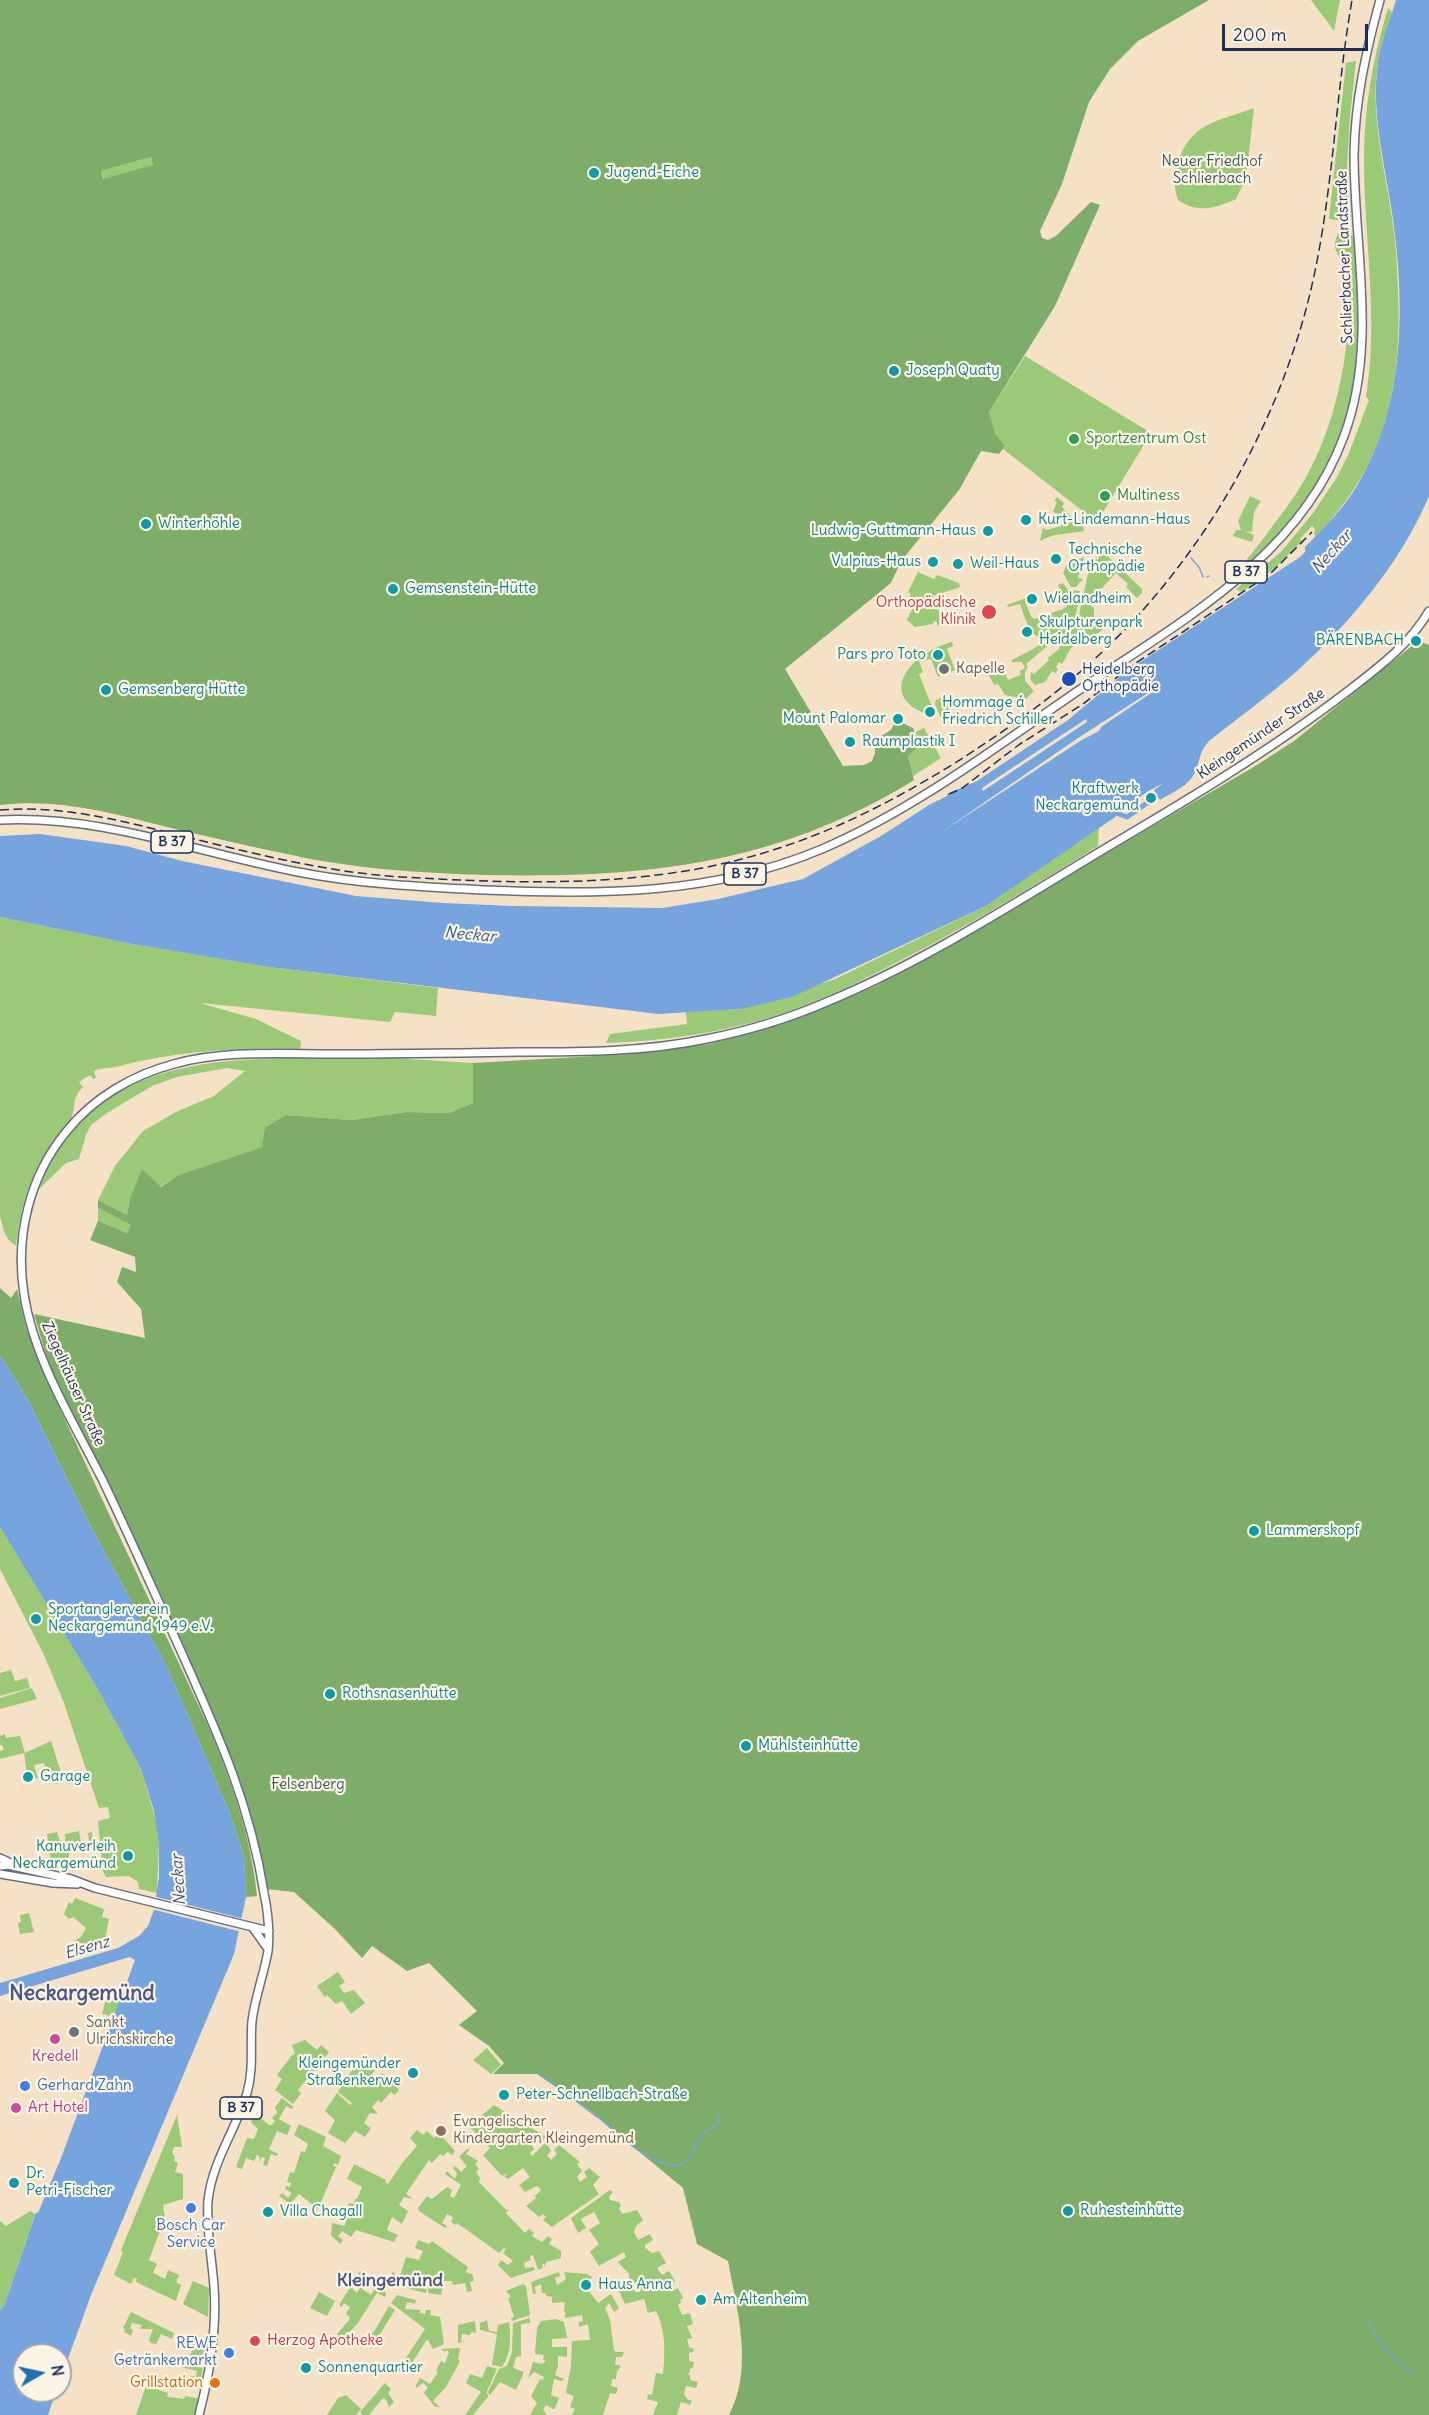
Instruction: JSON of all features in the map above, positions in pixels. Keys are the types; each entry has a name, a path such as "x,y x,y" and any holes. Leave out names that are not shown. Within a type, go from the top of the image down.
{"main road":[{"name":"Schlierbacher Landstraße","path":"0,820 46,819 94,825 142,834 299,872 374,883 570,893 656,890 704,884 752,872 829,846 876,823 938,786 1204,605 1258,562 1303,514 1336,458 1353,410 1360,364 1363,295 1354,159 1356,117 1364,62 1380,0"},
{"name":"Kleingemünder Straße","path":"464,1053 576,1052 651,1047 706,1039 796,1014 861,987 958,937 1226,777 1295,731 1395,654 1415,633 1429,611"},
{"name":"Ziegelhäuser Straße","path":"199,2415 214,2330 214,2288 208,2208 210,2188 218,2162 247,2092 251,2072 255,2004 268,1949 267,1914 251,1828 224,1747 145,1571 56,1388 34,1335 26,1307 21,1270 26,1216 34,1187 45,1163 57,1144 79,1118 105,1095 162,1067 185,1061 235,1056 464,1053"},
{"path":"0,1858 19,1868"},
{"path":"0,1866 71,1879 83,1885"},
{"path":"0,1874 53,1883 83,1885 269,1931"},
{"path":"252,1928 267,1914"},
{"path":"252,1928 268,1949"}],"green space":[{"path":"0,0 1209,0 1138,41 1110,69 1089,102 1062,184 1040,231 1042,238 1048,240 1056,236 1091,202 1100,205 1055,306 989,412 995,433 1005,446 999,454 981,451 959,490 901,561 891,583 785,669 843,766 864,765 872,761 875,753 875,740 891,730 896,720 913,728 919,746 908,756 914,780 863,809 811,831 760,848 656,869 546,875 438,873 362,867 272,851 85,808 21,803 0,805","holes":["151,157 153,165 103,179 101,171"]},
{"path":"1311,0 1340,0 1334,31"},
{"path":"1388,8 1392,12 1378,62 1376,106 1394,236 1398,281 1398,326 1397,359 1385,423 1374,453 1340,509 1316,536 1312,526 1300,539 1302,541 1275,568 1242,592 1236,589 1281,552 1313,513 1337,477 1349,453 1369,400 1366,397 1370,368 1371,309 1364,140 1370,83"},
{"path":"1356,61 1347,167 1349,216 1345,221 1329,219 1346,63"},
{"name":"Neuer Friedhof Schlierbach","path":"1254,108 1246,178 1236,199 1207,208 1193,207 1178,200 1176,171 1187,143 1207,125"},
{"path":"151,157 153,165 104,180 101,171"},
{"path":"1343,224 1355,237 1358,303 1355,375 1348,407 1338,440 1307,500 1287,527 1264,551 1238,571 1303,482 1314,462 1331,419 1342,374 1349,316 1346,274 1335,246 1335,240"},
{"name":"Sportzentrum Ost","path":"1025,356 1151,433 1097,522 1003,449 1005,446 995,433 989,412"},
{"path":"1250,496 1261,501 1254,512 1252,532 1245,531 1254,535 1252,542 1233,536 1236,530 1241,530 1238,521"},
{"path":"1057,497 1064,503 1062,507 1079,526 1083,524 1084,531 1056,535 1040,541 1043,528 1047,530 1061,526 1065,517 1053,512 1057,502 1054,501"},
{"path":"1094,546 1098,547 1142,589 1142,593 1137,598 1126,587 1128,584 1116,573 1088,603 1094,608 1094,618 1100,618 1107,624 1098,633 1076,643 1062,664 1059,662 1056,667 1058,670 1055,673 1052,671 1045,682 1035,685 1030,679 1031,672 1034,674 1049,660 1048,658 1059,649 1062,641 1077,624 1091,560 1099,559 1099,553 1091,551"},
{"path":"1084,557 1078,578 1083,579 1076,587 1071,587 1063,573 1067,564"},
{"path":"918,572 934,579 937,575 959,583 960,587 933,596 941,617 946,616 948,619 937,626 937,622 934,621 933,624 915,627 907,620 914,605 907,601 911,594 908,592"},
{"path":"1063,583 1068,590 1080,591 1076,614 1069,624 1050,635 1040,638 1030,632 1020,604 1008,607 1007,605 1026,598 1025,602 1034,619 1063,609 1067,606 1058,585"},
{"path":"1075,621 1054,645 1051,643 1026,664 1028,667 1025,672 1025,681 1034,691 1026,699 1005,695 998,684 994,685 985,668 991,666 995,675 1004,672 1008,680 1021,675 1020,671 1025,668 1022,662 1012,662 1012,660"},
{"name":"Felsenberg","path":"1418,641 1429,645 1429,2415 729,2415 737,2397 742,2359 739,2319 728,2261 697,2244 683,2188 589,2110 537,2074 493,2074 504,2063 489,2046 459,2025 477,2011 429,1963 407,1971 372,1946 362,1958 335,1929 294,1892 266,1889 261,1857 244,1793 227,1747 146,1568 91,1466 49,1365 34,1314 145,1338 141,1309 117,1282 122,1267 136,1272 135,1257 90,1240 98,1221 127,1233 131,1225 98,1208 98,1200 127,1215 130,1198 142,1169 161,1187 178,1175 262,1147 265,1128 286,1115 351,1120 407,1112 449,1113 473,1103 473,1063 631,1054 709,1044 821,1009 875,986 960,939 1257,765 1294,741"},
{"path":"952,642 953,646 947,649 955,670 951,672 947,662 938,666 941,675 938,677 931,659 919,661 923,672 919,674 936,717 917,709 906,700 902,689 904,678 922,656"},
{"path":"941,698 949,708 951,714 949,719 941,718 935,704 936,700"},
{"path":"924,728 941,758 913,776 908,756 919,746 916,732"},
{"path":"1099,827 1098,846 1076,860 940,939 825,997 793,1010 747,1024 701,1034 606,1043 610,1034 687,1024 686,1012 741,1009 835,979 986,906"},
{"path":"0,917 132,944 269,967 438,988 436,1016 395,1012 390,1022 200,1003 256,1019 301,1041 300,1049 207,1051 161,1057 94,1071 96,1078 93,1079 90,1075 79,1082 83,1087 76,1096 70,1121 49,1147 35,1173 23,1208 16,1245 7,1237 0,1216"},
{"path":"376,1057 473,1063 473,1103 449,1113 407,1112 351,1120 286,1115 262,1147 178,1175 160,1187 142,1170 130,1198 127,1215 98,1200 115,1166 143,1131 178,1111 214,1096 245,1071 227,1068 177,1077 152,1086 91,1125 79,1159 66,1163 39,1189 65,1141 97,1106 136,1083 180,1069 227,1061"},
{"path":"98,1208 132,1225 127,1233 98,1221"},
{"path":"0,1288 11,1298 17,1289 26,1327 46,1379 209,1728 245,1831 257,1896 246,1897 244,1857 229,1811 167,1667 91,1527 28,1400 0,1355"},
{"path":"0,1527 97,1688 141,1769 156,1821 159,1845 157,1893 139,1889 138,1882 129,1876 106,1877 103,1871 98,1821 110,1818 108,1807 99,1808 64,1703 44,1655 0,1569"},
{"path":"11,1670 15,1681 27,1678 30,1688 0,1696 0,1673"},
{"path":"32,1688 37,1699 0,1709 0,1698"},
{"path":"0,1734 1,1736 5,1734 6,1738 20,1736 25,1753 51,1741 64,1782 56,1784 52,1772 47,1773 44,1763 34,1765 38,1778 31,1779 30,1775 27,1775 24,1753 0,1759 0,1751 4,1750 0,1745"},
{"path":"79,1831 81,1843 89,1841 88,1833 92,1832 94,1848 66,1850 65,1834"},
{"path":"57,1832 60,1841 64,1842 65,1852 70,1852 66,1867 51,1861 47,1834"},
{"path":"75,1898 104,1909 102,1917 109,1919 104,1942 97,1948 84,1952 81,1943 74,1941 81,1937 86,1928 73,1917 69,1919 64,1914 69,1902 72,1904"},
{"path":"29,1913 34,1932 20,1934 18,1923 21,1922 20,1915"},
{"path":"338,1972 345,1982 339,1986 344,1993 354,1990 365,2003 351,2014 342,2001 336,2004 327,1995 325,1997 317,1986"},
{"path":"107,1995 122,1999 115,2017 102,2014"},
{"path":"305,2040 317,2050 321,2045 329,2052 298,2090 301,2093 293,2104 275,2090 282,2079 277,2075 295,2054 292,2045"},
{"path":"487,2048 501,2065 491,2074 473,2060"},
{"path":"358,2061 367,2070 371,2066 375,2070 371,2075 375,2079 382,2073 387,2079 382,2083 387,2087 393,2082 399,2090 394,2095 391,2092 381,2103 378,2100 372,2107 378,2114 370,2113 364,2123 371,2128 365,2137 355,2131 345,2143 328,2133 335,2120 325,2111 337,2093 350,2105 352,2103 338,2092"},
{"path":"282,2098 293,2107 292,2109 286,2106 279,2119 291,2126 287,2135 277,2131 269,2149 278,2154 277,2156 271,2154 267,2166 263,2165 265,2158 262,2157 259,2162 260,2157 257,2155 254,2161 246,2158 242,2169 236,2167 247,2138 254,2139 258,2129 251,2122 255,2113 272,2125 275,2121 272,2118 277,2113 275,2107"},
{"path":"494,2105 546,2137 541,2142 534,2136 529,2140 534,2149 530,2153 532,2156 549,2139 551,2142 548,2146 551,2151 547,2155 551,2160 557,2154 554,2150 559,2145 580,2162 577,2164 582,2171 577,2177 580,2182 587,2177 584,2172 589,2168 600,2177 593,2185 599,2194 552,2227 543,2220 546,2217 543,2214 539,2217 526,2206 536,2198 535,2196 541,2190 537,2186 525,2192 519,2185 530,2177 523,2168 508,2179 505,2177 507,2173 502,2176 483,2155 490,2148 469,2126"},
{"path":"177,2115 182,2147 174,2147 172,2153 175,2157 174,2161 178,2163 175,2172 183,2174 183,2199 163,2205 165,2218 149,2260 157,2264 153,2273 165,2279 168,2270 179,2275 176,2282 181,2285 176,2301 136,2282 137,2279 134,2278 131,2284 114,2275 123,2252 121,2250"},
{"path":"299,2124 326,2137 323,2146 341,2156 338,2165 334,2163 333,2165 336,2167 318,2209 299,2194 290,2204 279,2196 282,2193 288,2198 292,2193 285,2189 286,2186 290,2187 291,2183 287,2182 290,2172 294,2173 301,2151 305,2152 308,2144 294,2135"},
{"path":"417,2130 423,2135 427,2131 434,2138 439,2133 455,2151 452,2155 448,2152 443,2156 440,2154 432,2163 429,2160 406,2194 413,2199 404,2197 399,2205 408,2211 402,2224 392,2217 387,2230 398,2235 394,2242 356,2230 351,2237 342,2231 338,2236 343,2240 340,2244 331,2235 332,2223 345,2226 349,2203 354,2204 362,2187 347,2179 354,2164 386,2180 388,2184 417,2146 410,2138"},
{"path":"470,2149 466,2154 478,2161 475,2164 479,2169 476,2172 480,2178 479,2182 506,2210 509,2209 506,2213 525,2233 529,2229 534,2233 532,2236 542,2242 548,2236 552,2239 549,2244 561,2251 561,2258 546,2262 545,2267 542,2264 543,2268 538,2270 533,2255 530,2256 531,2260 524,2263 525,2268 534,2267 535,2270 511,2278 498,2265 501,2260 508,2265 513,2261 503,2253 506,2249 504,2248 499,2253 457,2223 456,2225 451,2222 453,2217 447,2214 442,2223 447,2226 445,2228 419,2211 418,2208 427,2196 432,2199 447,2187 452,2190 450,2196 454,2198 461,2185 445,2174 447,2171 455,2179 457,2173 453,2168 455,2166 461,2172 467,2166 459,2157"},
{"path":"610,2190 613,2192 609,2197 610,2200 619,2202 622,2214 637,2210 643,2220 636,2226 634,2232 638,2240 650,2234 653,2240 645,2245 645,2248 652,2253 659,2251 666,2263 657,2268 662,2275 669,2271 675,2281 670,2285 673,2291 678,2288 683,2298 678,2305 682,2315 690,2313 693,2324 687,2326 692,2338 687,2339 689,2347 694,2349 689,2353 689,2361 694,2362 688,2375 690,2375 690,2380 698,2382 696,2388 686,2386 684,2394 692,2401 690,2405 681,2402 677,2415 653,2415 658,2402 647,2399 648,2394 652,2395 656,2373 663,2374 663,2334 656,2311 648,2313 644,2299 625,2304 619,2291 633,2287 635,2292 640,2292 641,2289 639,2282 620,2287 619,2285 629,2279 629,2274 618,2262 626,2257 624,2252 599,2266 590,2252 599,2244 589,2230 600,2223 594,2212 581,2219 586,2228 578,2233 571,2218"},
{"path":"30,2211 35,2214 4,2306 0,2310 0,2221 6,2226"},
{"path":"418,2240 429,2244 432,2241 468,2267 466,2272 472,2274 474,2281 470,2282 472,2291 467,2292 465,2283 453,2285 452,2281 444,2281 441,2295 428,2293 429,2283 422,2282 421,2288 427,2289 426,2293 392,2281 392,2272 395,2273 393,2278 399,2279 406,2257 419,2260 423,2251 415,2248"},
{"path":"360,2271 364,2274 361,2285 364,2279 367,2281 362,2289 371,2295 378,2284 384,2288 386,2294 385,2297 377,2293 358,2323 342,2340 337,2334 349,2320 350,2317 346,2314 350,2307 344,2303 342,2307 339,2305","holes":["355,2283 361,2285 357,2293 352,2288"]},
{"path":"559,2272 560,2276 555,2278 557,2285 566,2279 564,2272 587,2274 592,2277 589,2281 584,2279 582,2288 589,2291 598,2303 611,2294 619,2308 614,2312 609,2303 605,2308 610,2320 614,2350 624,2352 622,2357 616,2357 615,2365 620,2365 620,2368 616,2379 612,2379 611,2386 618,2388 616,2394 610,2393 603,2415 572,2415 575,2409 570,2407 574,2396 566,2393 571,2366 572,2341 590,2340 588,2324 579,2327 579,2322 583,2321 582,2315 564,2317 565,2302 552,2303 552,2297 542,2293 541,2284 535,2287 536,2294 533,2294 531,2282"},
{"path":"193,2281 209,2288 208,2317 183,2304"},
{"path":"523,2284 526,2286 530,2315 512,2321 511,2318 514,2317 508,2298 511,2297 506,2291"},
{"path":"319,2292 335,2301 327,2316 310,2308"},
{"path":"397,2295 416,2300 415,2304 407,2302 405,2309 420,2310 420,2313 425,2314 426,2310 431,2310 430,2315 440,2317 444,2344 433,2349 428,2340 426,2341 404,2375 398,2370 425,2329 391,2303"},
{"path":"389,2306 395,2310 372,2347 367,2343 367,2338 375,2330"},
{"path":"131,2312 174,2333 172,2339 161,2334 156,2344 151,2343 149,2340 153,2329 140,2329 142,2325 132,2323 131,2336 124,2332 123,2328"},
{"path":"530,2318 530,2323 521,2324 521,2356 516,2357 513,2368 524,2372 516,2390 500,2382 490,2395 488,2392 499,2369 507,2366 512,2352 513,2323"},
{"path":"556,2319 564,2322 567,2338 552,2339 552,2347 567,2347 567,2357 558,2356 555,2375 564,2379 562,2381 554,2379 551,2395 559,2398 555,2408 546,2405 543,2410 547,2415 530,2415 537,2403 531,2396 540,2379 543,2380 544,2377 534,2372 528,2378 533,2362 542,2364 546,2361 543,2360 544,2355 535,2354 537,2328 541,2321"},
{"path":"487,2320 489,2331 497,2332 498,2325 509,2322 510,2346 502,2367 492,2365 497,2334 480,2330 480,2323"},
{"path":"475,2321 476,2333 462,2334 461,2341 464,2342 458,2343 458,2325"},
{"path":"186,2340 205,2349 203,2364 195,2360 197,2356 190,2356 193,2349 183,2345"},
{"path":"460,2348 458,2360 460,2361 446,2387 433,2401 440,2407 435,2407 424,2393 428,2387 423,2383 416,2388 416,2385 420,2378 430,2384 438,2372 436,2371 441,2361 445,2363 449,2352 441,2349"},
{"path":"184,2359 203,2368 199,2389 189,2386 192,2376 196,2377 197,2371 181,2367"},
{"path":"487,2366 497,2369 487,2391 488,2397 473,2415 465,2415 481,2392 466,2383 470,2374 482,2378"},
{"path":"385,2383 391,2389 388,2393 394,2402 389,2407 383,2398 369,2415 363,2415 360,2412"},
{"path":"146,2386 168,2393 169,2397 184,2399 185,2396 201,2399 196,2415 136,2415"},
{"path":"346,2395 361,2409 356,2415 327,2415 338,2398"}],"water":[{"name":"Neckar","path":"1396,0 1429,0 1429,496 1404,545 1354,613 1296,672 1209,741 1203,749 1192,777 1180,788 1160,800 1154,790 1164,783 1146,793 1131,806 986,906 792,997 741,1009 658,1014 269,967 132,944 0,917 0,836 40,834 126,846 182,861 356,896 513,906 662,908 718,899 803,879 881,836 947,794 977,781 1068,720 1128,670 1300,557 1305,552 1305,547 1327,525 1358,484 1385,422 1398,355 1400,321 1397,252 1376,107 1380,52","holes":["1159,686 1101,727 1099,731 1080,741 940,833 1078,738","1086,719 1087,722 983,791 982,788"]},
{"name":"Neckar","path":"0,1355 28,1400 91,1527 167,1667 229,1811 244,1857 246,1897 234,1954 91,2295 72,2348 72,2343 12,2343 12,2403 52,2403 48,2415 0,2415 0,2310 4,2306 36,2212 38,2213 61,2158 135,1960 130,1957 126,1958 0,1996 0,1983 118,1948 139,1936 148,1926 154,1910 159,1877 159,1845 154,1811 141,1769 97,1688 0,1527"}],"pier":[{"path":"153,1896 244,1919 242,1932 151,1909"}],"waterway":[{"path":"1191,558 1199,567 1203,577"},
{"path":"1119,814 1127,817 1157,796"},
{"path":"539,2073 597,2117"},
{"path":"598,2117 648,2157 671,2165 681,2164 692,2155 703,2134 718,2123 719,2113"},
{"path":"1368,2322 1383,2347 1411,2374"}],"railway":[{"path":"0,810 45,810 90,815 288,861 344,871 401,877 557,882 674,873 712,866 777,849 868,812 955,763 1011,726 1065,685 1133,621 1194,545 1246,462 1286,373 1312,287 1326,205 1352,0"},
{"path":"949,794 961,789 1020,744 1083,704 1130,667 1270,574 1312,532"}],"place":[{"name":"Jugend-Eiche","path":"594,173"},
{"name":"Joseph Quaty","path":"894,371"},
{"name":"Sportzentrum Ost","path":"1074,439"},
{"name":"Multiness","path":"1105,496"},
{"name":"Kurt-Lindemann-Haus","path":"1026,520"},
{"name":"Winterhöhle","path":"146,524"},
{"name":"Ludwig-Guttmann-Haus","path":"988,531"},
{"name":"Technische Orthopädie","path":"1056,559"},
{"name":"Vulpius-Haus","path":"933,562"},
{"name":"Weil-Haus","path":"958,564"},
{"name":"Gemsenstein-Hütte","path":"393,589"},
{"name":"Wielandheim","path":"1032,599"},
{"name":"Orthopädische Klinik","path":"989,612"},
{"name":"Skulpturenpark Heidelberg","path":"1027,632"},
{"name":"BÄRENBACH","path":"1416,641"},
{"name":"Pars pro Toto","path":"938,655"},
{"name":"Kapelle","path":"944,669"},
{"name":"Heidelberg Orthopädie","path":"1069,679"},
{"name":"Gemsenberg Hütte","path":"106,690"},
{"name":"Hommage á Friedrich Schiller","path":"930,712"},
{"name":"Mount Palomar","path":"898,719"},
{"name":"Raumplastik I","path":"850,742"},
{"name":"Kraftwerk Neckargemünd","path":"1151,798"},
{"name":"Lammerskopf","path":"1254,1531"},
{"name":"Sportanglerverein Neckargemünd 1949 e.V.","path":"36,1619"},
{"name":"Rothsnasenhütte","path":"330,1694"},
{"name":"Mühlsteinhütte","path":"746,1746"},
{"name":"Garage","path":"28,1777"},
{"name":"Kanuverleih Neckargemünd","path":"128,1856"},
{"name":"Sankt Ulrichskirche","path":"74,2032"},
{"name":"Kredell","path":"55,2039"},
{"name":"Kleingemünder Straßenkerwe","path":"413,2073"},
{"name":"Gerhard Zahn","path":"25,2086"},
{"name":"Peter-Schnellbach-Straße","path":"504,2095"},
{"name":"Art Hotel","path":"16,2108"},
{"name":"Evangelischer Kindergarten Kleingemünd","path":"441,2131"},
{"name":"Dr. Petri-Fischer","path":"14,2183"},
{"name":"Bosch Car Service","path":"191,2208"},
{"name":"Ruhesteinhütte","path":"1068,2211"},
{"name":"Villa Chagall","path":"268,2212"},
{"name":"Haus Anna","path":"586,2285"},
{"name":"Am Altenheim","path":"701,2300"},
{"name":"Herzog Apotheke","path":"255,2341"},
{"name":"REWE Getränkemarkt","path":"229,2353"},
{"name":"Sonnenquartier","path":"306,2368"},
{"name":"Grillstation","path":"215,2383"}],"district":[{"name":"Neckargemünd","path":"82,1994"},
{"name":"Kleingemünd","path":"390,2281"}],"water label":[{"name":"Elsenz","path":"87,1948"}]}
